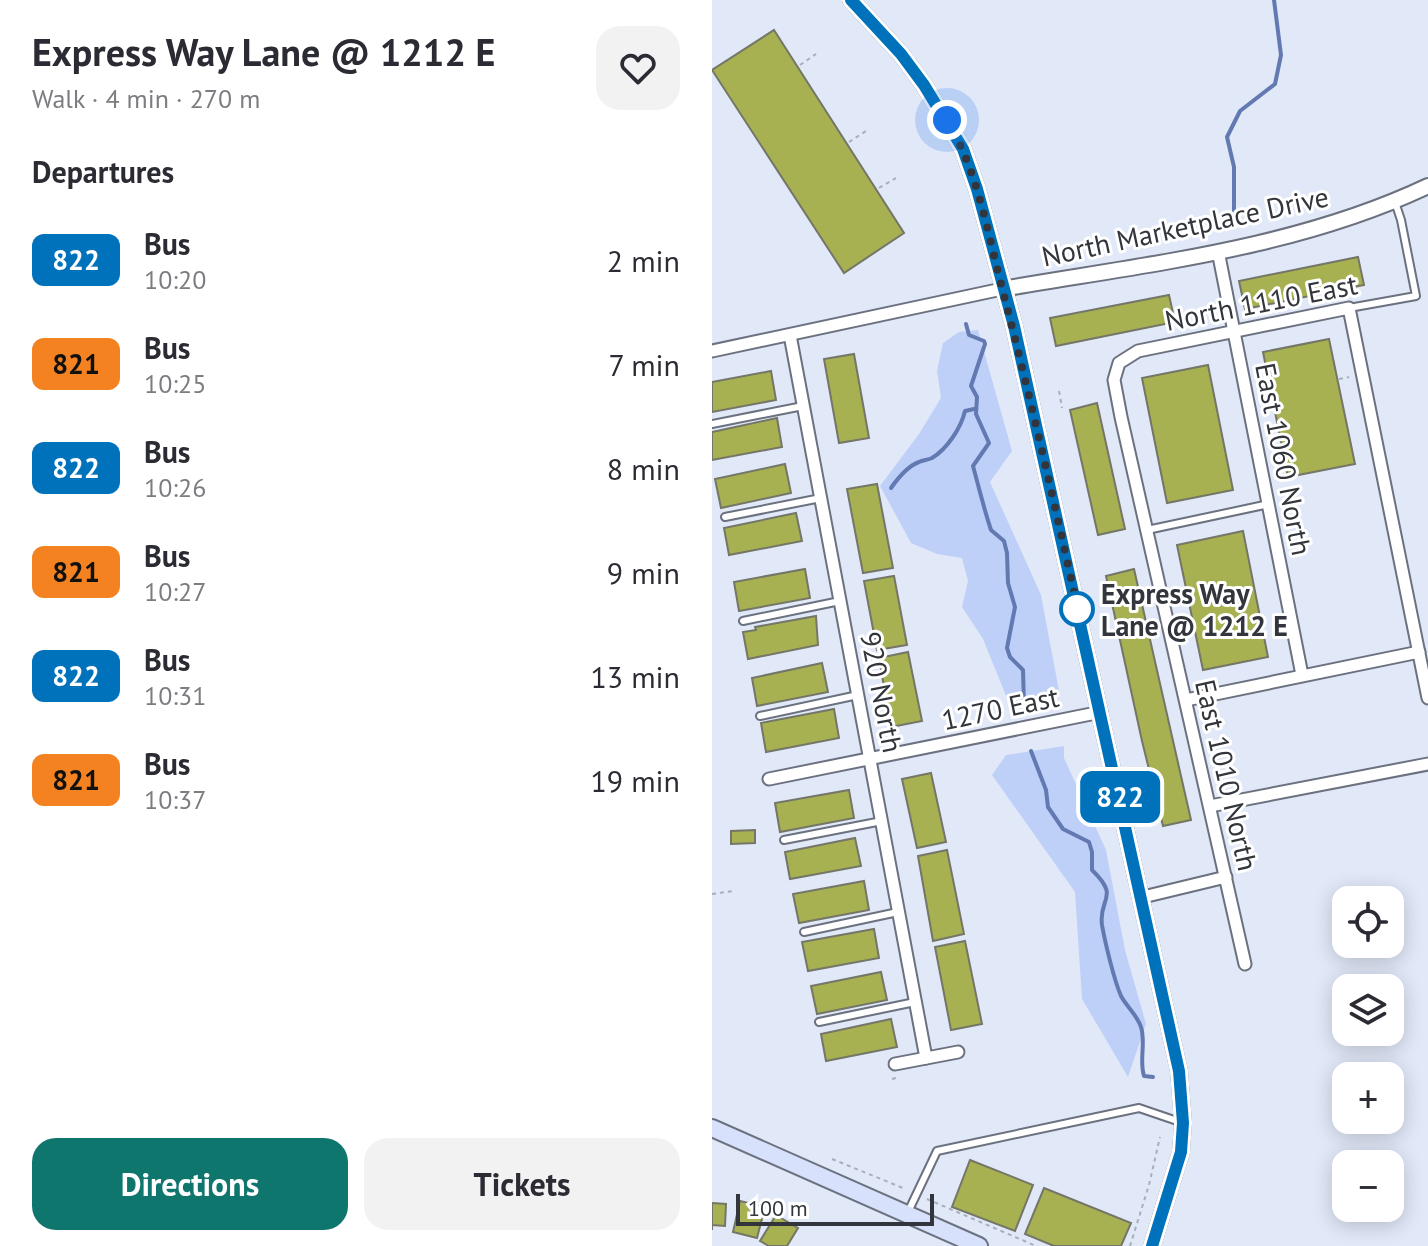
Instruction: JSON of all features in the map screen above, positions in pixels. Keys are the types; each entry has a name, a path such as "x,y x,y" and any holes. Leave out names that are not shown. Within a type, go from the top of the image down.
{"main road":[{"path":"712,1128 979,1246"}],"street":[{"path":"851,0 901,54 963,149 980,197 1014,326 1143,897 1179,1071 1183,1123 1181,1152 1152,1246"},
{"name":"North Marketplace Drive","path":"712,351 1002,289 1304,233 1395,202 1428,186"},
{"name":"East 1060 North","path":"1218,251 1302,675"},
{"path":"1349,308 1428,698"},
{"name":"North 1110 East","path":"1119,363 1138,351 1349,308"},
{"name":"920 North","path":"790,335 926,1058"},
{"name":"East 1010 North","path":"1119,363 1114,380 1116,391 1245,964"},
{"path":"1186,700 1419,652"},
{"name":"1270 East","path":"769,779 1101,712"},
{"path":"1210,806 1428,764"},
{"path":"1143,897 1226,877"},
{"path":"895,1064 958,1052"}],"lane":[{"name":"North 1110 East","path":"1349,308 1416,296 1395,202"},
{"path":"712,424 803,406"},
{"path":"725,517 821,498"},
{"path":"1147,530 1269,504"},
{"path":"743,621 840,601"},
{"path":"760,716 858,695"},
{"path":"784,840 882,821"},
{"path":"804,932 898,912"},
{"path":"819,1022 915,1002"},
{"path":"908,1214 937,1151 1139,1108 1183,1123"}],"path":[{"path":"800,65 816,54"},
{"path":"849,142 866,131"},
{"path":"879,188 896,178"},
{"path":"1059,391 1062,408"},
{"path":"712,894 733,891"},
{"path":"1130,1246 1160,1137"},
{"path":"832,1159 903,1188"},
{"path":"926,1199 1036,1246"}],"shaded area":[{"path":"978,330 1012,451 990,482 1041,595 1060,696 1011,708 983,639 962,607 968,581 962,558 937,554 911,543 880,486 919,434 941,398 937,371 943,343 959,332"},
{"path":"1064,746 1064,758 1106,850 1125,950 1146,1024 1128,1077 1082,999 1075,892 992,775 1006,755"}],"building":[{"path":"774,30 904,233 844,273 712,70"},
{"path":"1358,257 1364,285 1245,309 1239,281"},
{"path":"1169,295 1175,322 1056,346 1050,318"},
{"path":"1329,339 1355,464 1288,477 1263,352"},
{"path":"854,354 869,438 839,443 824,359"},
{"path":"1208,365 1233,490 1167,503 1142,378"},
{"path":"771,371 776,400 712,412 712,382"},
{"path":"1097,403 1125,529 1098,535 1070,410"},
{"path":"777,418 782,447 712,460 712,432"},
{"path":"785,464 791,493 721,508 715,479"},
{"path":"877,484 893,568 863,573 847,489"},
{"path":"796,513 802,541 729,555 724,528"},
{"path":"1243,531 1268,657 1203,670 1177,545"},
{"path":"805,569 810,598 739,611 734,582"},
{"path":"1134,569 1191,820 1163,826 1106,576"},
{"path":"894,576 907,645 877,650 864,581"},
{"path":"816,616 818,645 748,659 743,632"},
{"path":"908,652 922,721 891,727 879,658"},
{"path":"822,663 828,692 757,706 752,678"},
{"path":"834,709 839,738 766,752 761,723"},
{"path":"931,773 946,842 917,848 902,779"},
{"path":"849,790 854,818 780,832 775,803"},
{"path":"755,830 755,843 731,844 731,831"},
{"path":"855,838 861,866 790,879 785,852"},
{"path":"947,850 964,934 933,941 918,856"},
{"path":"864,881 869,910 799,923 793,894"},
{"path":"874,929 879,958 808,971 802,942"},
{"path":"965,941 982,1024 951,1030 935,947"},
{"path":"881,972 887,1000 817,1014 811,986"},
{"path":"891,1019 897,1047 826,1061 821,1034"},
{"path":"970,1160 1033,1185 1015,1231 952,1207"},
{"path":"1044,1188 1131,1223 1121,1246 1054,1246 1025,1234"},
{"path":"740,1201 765,1207 757,1238 733,1232"},
{"path":"712,1203 726,1204 725,1226 712,1225"},
{"path":"776,1215 798,1228 787,1246 769,1246 760,1241"}],"waterway":[{"path":"1234,211 1234,167 1227,137 1240,111 1275,84 1281,55 1274,0"},
{"path":"966,324 969,335 985,344 971,386 977,397 976,414 989,443 973,466 991,530 1004,541 1007,553 1008,583 1015,607 1007,648 1010,657 1023,670 1024,705"},
{"path":"891,488 911,466 932,458 943,449 957,431 965,411 974,409"},
{"path":"1031,751 1046,790 1048,807 1063,829 1089,842 1092,870 1101,879 1107,893 1102,925 1113,971 1121,996 1141,1027 1144,1076 1153,1077"}],"bus line":[{"name":"822","path":"851,0 901,54 947,120 963,149 1014,326 1143,897 1179,1071 1183,1123 1181,1152 1152,1246"}],"place":[{"name":"Express Way Lane @ 1212 E","path":"1077,609"}],"route":[{"path":"947,120 963,149 977,189 1014,326 1081,623 1077,609"}]}
